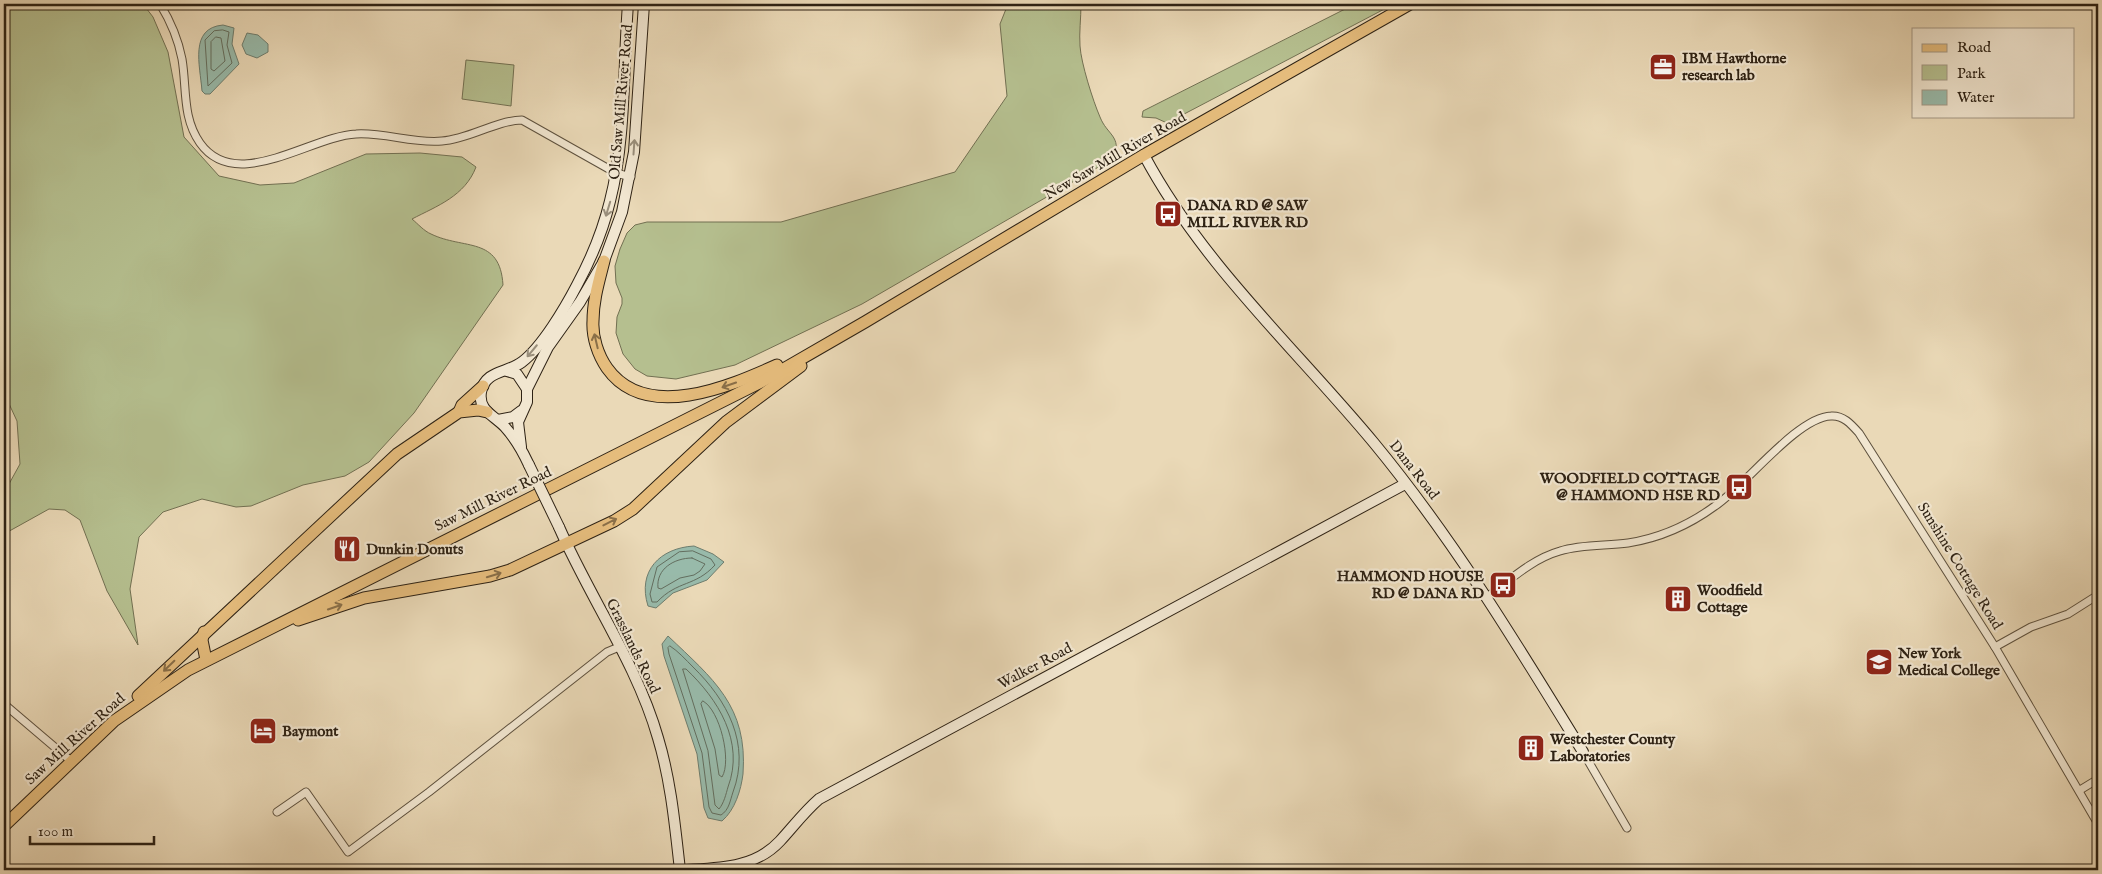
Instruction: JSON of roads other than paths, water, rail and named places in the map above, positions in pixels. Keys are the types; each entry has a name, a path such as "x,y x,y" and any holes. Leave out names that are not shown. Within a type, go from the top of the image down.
{"main road":[{"name":"New Saw Mill River Road","path":"838,338 1144,155 1410,4"},
{"path":"604,261 594,301 593,323 596,343 602,361 612,376 627,386 645,393 673,396 708,392 731,385 838,338"},
{"path":"240,643 309,616 364,598 490,576 510,570 614,521 633,509 726,422 838,338"},
{"name":"Saw Mill River Road","path":"4,826 103,730 138,702 206,660 690,418 838,338"},
{"path":"459,412 462,405 483,386"},
{"path":"103,730 204,632 371,476 421,436 459,412 478,410 487,412"},
{"path":"204,632 202,640 206,660"}],"street":[{"path":"160,4 177,36 182,61 186,111 192,129 202,145 215,156 230,163 257,163 356,134 444,141 510,120 522,120 616,173 631,177"},
{"name":"Old Saw Mill River Road","path":"483,386 490,376 514,368 532,353 576,286 600,233 616,173 628,4"},
{"name":"Old Saw Mill River Road","path":"520,447 518,422 526,402 527,389 548,347 580,302 604,261 622,212 631,177 644,4"},
{"name":"Dana Road","path":"1144,155 1176,209 1198,240 1374,444 1440,526 1487,597 1583,752 1627,828"},
{"path":"507,371 517,374 527,389"},
{"path":"483,386 481,400 487,412 498,420 520,447"},
{"path":"498,420 513,417 521,411"},
{"name":"Sunshine Cottage Road","path":"1487,597 1545,556 1580,547 1650,538 1693,520 1720,503 1790,437 1809,424 1830,416 1841,418 1851,423 1859,433 1995,647 2080,790 2098,824"},
{"name":"Grasslands Road","path":"520,447 566,543 637,681 658,738 675,824 680,870"},
{"name":"Walker Road","path":"686,870 730,867 748,862 765,854 779,842 805,811 819,799 1405,484"},
{"path":"1995,647 2030,627 2068,614 2098,595"},
{"path":"277,812 306,792 348,852 429,792 607,652 619,646"},
{"path":"4,704 71,761"},
{"path":"2080,790 2098,779"}],"water":[{"path":"223,25 234,28 232,44 239,64 210,94 205,94 202,91 199,59 201,40 205,33 212,28"},
{"path":"247,33 258,35 268,44 268,52 257,58 246,54 242,45"},
{"path":"694,546 713,554 724,562 707,580 673,593 656,608 648,606 645,593 646,582 654,564 671,551"},
{"path":"668,636 713,681 733,712 740,730 743,750 742,780 734,806 722,821 708,818 704,808 697,754 664,656 662,644"}],"place":[{"name":"IBM Hawthorne research lab","path":"1663,67"},
{"name":"DANA RD @ SAW MILL RIVER RD","path":"1168,214"},
{"name":"WOODFIELD COTTAGE @ HAMMOND HSE RD","path":"1739,487"},
{"name":"Dunkin Donuts","path":"347,549"},
{"name":"HAMMOND HOUSE RD @ DANA RD","path":"1503,585"},
{"name":"Woodfield Cottage","path":"1678,599"},
{"name":"New York Medical College","path":"1879,662"},
{"name":"Baymont","path":"263,731"},
{"name":"Westchester County Laboratories","path":"1531,748"}]}
